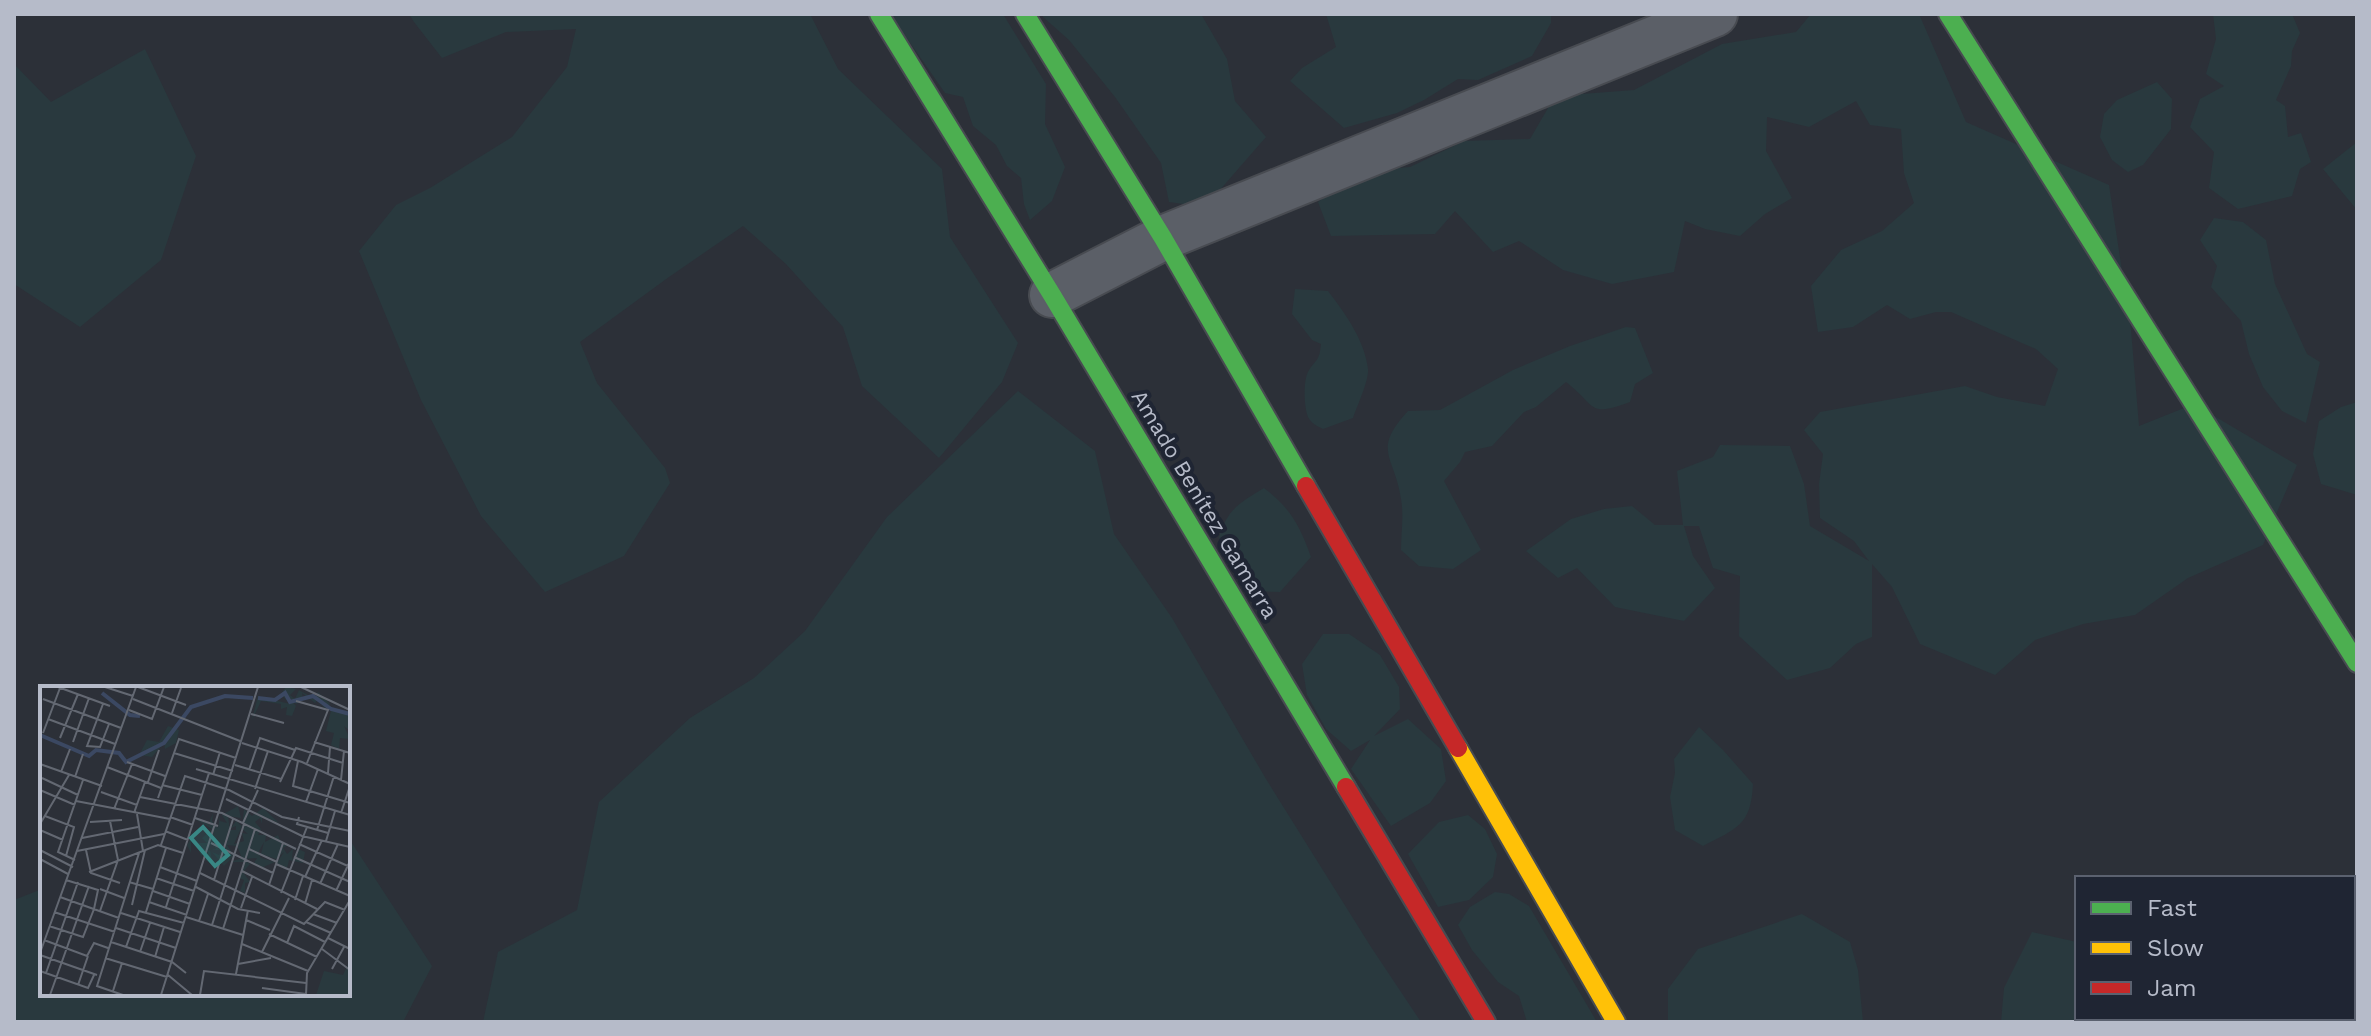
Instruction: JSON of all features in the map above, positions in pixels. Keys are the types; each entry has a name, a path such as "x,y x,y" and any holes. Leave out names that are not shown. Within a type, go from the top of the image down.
{"main road":[{"name":"Amado Benítez Gamarra","path":"879,14 1052,295 1486,1022"},
{"path":"1025,14 1163,238 1616,1022"},
{"path":"1948,14 2357,663"}],"street":[{"path":"1052,295 1163,238 1715,14"}],"shaded area":[{"path":"409,14 810,14 838,69 942,169 950,237 1018,343 1002,382 939,458 862,386 843,327 786,264 743,226 580,342 597,383 665,468 670,483 624,556 545,592 481,516 421,400 359,251 396,205 430,188 512,137 567,67 576,29 506,32 442,58"},
{"path":"890,14 1003,14 1046,84 1045,124 1065,167 1052,201 1030,220 1024,204 1021,178 1007,166 996,145 973,126 963,97 945,93"},
{"path":"1043,14 1201,14 1227,59 1235,101 1266,137 1205,207 1169,202 1161,163 1115,97 1069,40"},
{"path":"1326,14 1551,14 1551,23 1532,56 1478,80 1458,79 1397,113 1344,128 1290,81 1302,68 1336,47"},
{"path":"1811,14 1919,14 1966,122 2109,185 2131,330 2139,426 2194,404 2297,465 2263,545 2188,578 2135,615 2083,624 2035,640 1995,675 1920,644 1892,587 1872,564 1872,637 1856,644 1830,668 1787,680 1739,636 1740,576 1713,568 1699,526 1684,526 1693,556 1715,588 1684,621 1615,607 1577,568 1558,578 1526,551 1571,519 1604,509 1632,506 1655,525 1683,525 1677,471 1713,457 1720,445 1790,446 1804,484 1810,526 1869,561 1854,541 1820,518 1819,484 1823,454 1804,430 1820,412 1965,386 1997,397 2045,406 2058,369 2036,349 1951,312 1936,312 1910,319 1887,305 1853,327 1818,332 1811,286 1841,250 1882,231 1914,203 1904,173 1901,129 1870,125 1856,101 1809,127 1767,117 1766,151 1792,198 1765,214 1740,236 1705,229 1685,221 1674,272 1612,284 1563,270 1519,241 1493,252 1455,211 1435,234 1331,236 1318,202 1356,172 1410,167 1464,141 1530,139 1555,96 1634,90 1722,44 1796,32"},
{"path":"2213,14 2292,14 2300,33 2292,51 2291,66 2276,100 2285,106 2288,137 2301,133 2311,162 2300,169 2292,196 2238,209 2209,188 2214,152 2190,127 2200,99 2224,86 2206,74 2216,39"},
{"path":"145,49 196,156 161,260 80,327 14,284 14,64 51,102"},
{"path":"2157,82 2172,99 2171,129 2143,165 2128,172 2112,160 2100,137 2104,114 2117,100"},
{"path":"2357,142 2357,210 2323,169"},
{"path":"2214,218 2243,222 2266,240 2275,284 2307,354 2320,362 2306,423 2282,411 2263,387 2249,354 2241,321 2211,287 2217,266 2200,240"},
{"path":"1295,289 1328,291 1353,328 1363,348 1368,369 1353,418 1323,429 1308,417 1305,394 1306,376 1318,358 1321,344 1312,340 1292,314"},
{"path":"1626,327 1635,328 1653,373 1635,384 1630,402 1599,409 1566,382 1536,407 1524,412 1492,446 1465,452 1444,481 1481,550 1453,569 1419,566 1401,550 1402,505 1388,445 1390,436 1408,411 1440,410 1513,370"},
{"path":"1018,391 1095,451 1114,534 1172,618 1266,779 1421,1022 483,1022 498,952 577,910 599,802 690,718 754,678 805,631 887,517"},
{"path":"2357,402 2357,495 2321,484 2313,454 2319,421 2341,407"},
{"path":"1264,488 1294,519 1311,557 1280,592 1247,591 1219,537 1226,519 1236,507"},
{"path":"1323,634 1349,634 1380,655 1399,687 1400,709 1374,736 1408,719 1441,749 1446,781 1430,803 1391,826 1351,769 1370,740 1351,751 1326,729 1307,695 1302,664"},
{"path":"1699,727 1753,784 1749,809 1740,824 1703,846 1675,830 1670,797 1675,773 1674,759"},
{"path":"1468,815 1485,829 1497,854 1493,877 1469,900 1438,907 1408,854 1439,822"},
{"path":"350,840 432,966 403,1022 14,1022 14,900 40,890 40,996 350,996"},
{"path":"1495,892 1509,894 1529,906 1597,1022 1527,1022 1519,996 1498,982 1472,950 1458,925 1470,907"},
{"path":"1802,914 1850,942 1858,970 1863,1022 1668,1022 1668,989 1698,949"},
{"path":"2032,932 2075,942 2075,1020 2169,1022 2001,1022 2004,988"}],"traffic: fast":[{"path":"879,14 1052,295 1346,787"},
{"path":"1025,14 1163,238 1306,486"},
{"path":"1948,14 2357,663"}],"traffic: slow":[{"path":"1458,748 1616,1022"}],"traffic: jam":[{"path":"1306,486 1458,748"},
{"path":"1346,787 1486,1022"}]}
